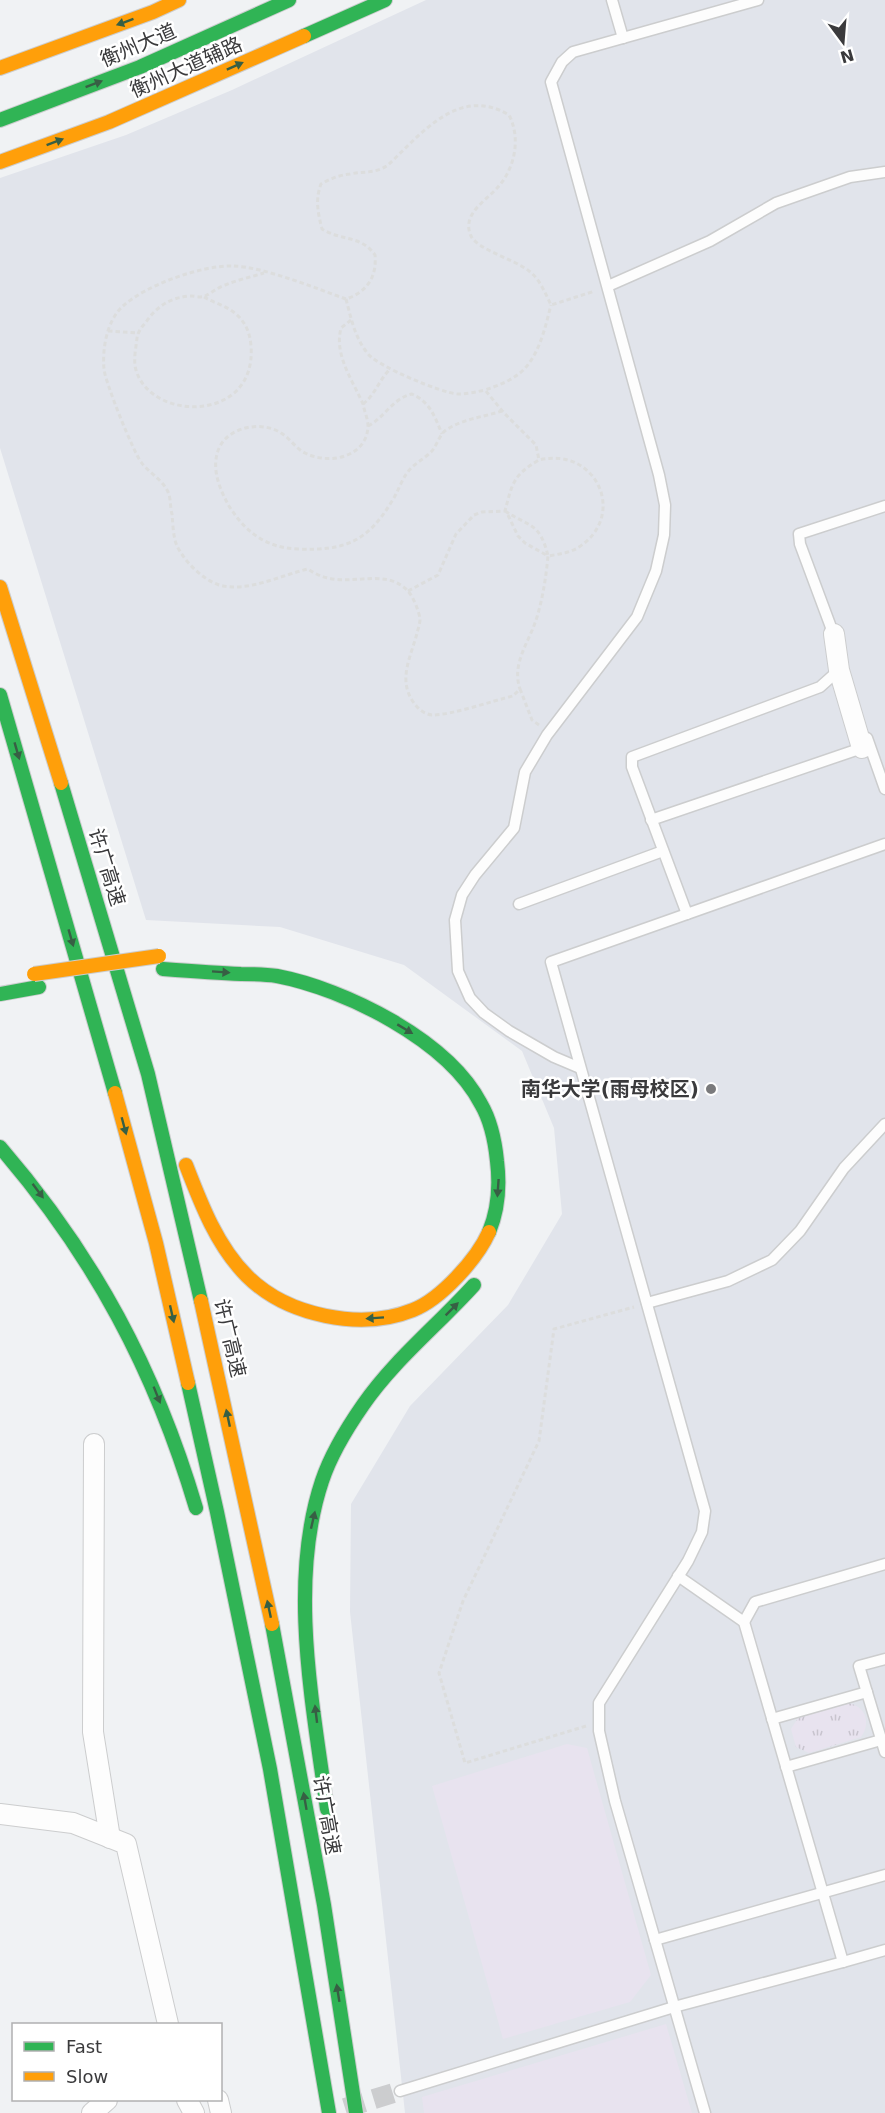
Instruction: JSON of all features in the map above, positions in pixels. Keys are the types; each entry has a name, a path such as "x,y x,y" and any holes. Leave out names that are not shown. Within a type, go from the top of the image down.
{"main road":[{"name":"衡州大道","path":"0,68 153,12 178,0"},
{"name":"衡州大道","path":"0,120 140,67 289,0"},
{"name":"衡州大道辅路","path":"0,162 109,122 385,0"},
{"name":"许广高速","path":"0,587 88,868 148,1074 218,1374 275,1637 324,1905 355,2110"},
{"path":"0,994 32,979 161,963 277,976 325,991 378,1013 429,1044 465,1077 482,1105 495,1138 499,1174 496,1205 488,1235 468,1264 443,1290 415,1309 381,1319 346,1319 314,1313 281,1300 247,1276 217,1234 198,1198 167,1114 123,946 75,782 42,687 10,619"},
{"path":"0,694 90,1002 156,1243 217,1512 270,1769 328,2113"},
{"path":"161,963 179,956"},
{"path":"267,961 301,968 340,981 385,1002 435,1033"},
{"path":"0,1147 28,1177 55,1213 82,1253 121,1321 156,1392 190,1486 199,1518"},
{"path":"329,1828 308,1645 307,1578 311,1531 322,1480 351,1423 383,1379 480,1278"},
{"path":"227,1629 241,1696"},
{"path":"286,1944 313,2023"},
{"path":"348,1967 351,1990 355,2110"}],"street":[{"path":"834,634 839,670 861,748"},
{"path":"94,1444 93,1732 110,1838"},
{"path":"73,1823 104,1800"},
{"path":"0,1814 73,1823 126,1844 168,2023"},
{"path":"92,2113 106,2101"}],"lane":[{"path":"612,0 623,38"},
{"path":"580,1068 554,1057 484,1013 470,998 458,971 455,942 455,920 462,895 475,875 514,828 525,772 549,733 637,616 656,571 664,536 666,505 659,475 551,82 562,62 573,52 754,1"},
{"path":"608,286 710,241 776,203 850,177 885,172"},
{"path":"885,506 799,534 800,544 834,634 885,789"},
{"path":"687,914 632,767 632,757 820,687 839,670"},
{"path":"651,820 861,748"},
{"path":"705,2113 615,1801 598,1723 599,1703 678,1576 702,1532 705,1511 551,962 885,844"},
{"path":"519,904 663,851"},
{"path":"647,1303 728,1281 772,1260 800,1231 844,1168 885,1124"},
{"path":"744,1622 754,1602 885,1564"},
{"path":"678,1576 744,1622 843,1962"},
{"path":"885,1659 860,1666 885,1752"},
{"path":"772,1719 867,1692"},
{"path":"786,1767 881,1740"},
{"path":"655,1940 885,1875"},
{"path":"400,2091 674,2007 885,1950"}],"path":[{"path":"346,299 351,320 361,344 376,362 390,369 455,394 486,390 520,373 531,360 542,339 551,305 531,272 512,259 481,246 471,237 470,220 473,212 498,187 510,169 516,134 509,115 491,106 481,105 451,112 436,121 380,171 351,173 332,178 321,184 317,196 322,230 335,237 364,243 375,255 375,271 365,290 358,295 346,299 253,268 231,266 206,269 167,282 137,296 122,307 108,331 104,350 104,371 133,448 141,462 169,493 176,544 197,572 218,584 233,587 246,586 308,569 326,579 344,581 387,578 408,591 420,621 405,678 410,697 418,708 425,713 439,714 513,696 520,689"},
{"path":"204,297 226,284 266,273"},
{"path":"551,305 608,286"},
{"path":"190,296 204,297 236,314 249,330 251,353 247,375 238,390 223,402 192,406 163,400 140,380 135,367 138,333 152,312 171,300 190,296"},
{"path":"351,320 341,328 338,344 339,355 363,404 368,426"},
{"path":"108,331 138,333"},
{"path":"363,404 372,396 382,377 390,369"},
{"path":"486,390 502,411 536,445 539,460"},
{"path":"442,434 427,404 412,394 405,395 368,426 359,447 352,454 325,459 304,453 279,431 267,427 244,428 226,437 220,446 216,470 218,484 235,514 254,534 269,544 282,549 329,548 362,537 373,528 394,499 408,471 432,451 444,431 471,419 502,411"},
{"path":"562,459 581,464 596,480 604,502 602,516 589,539 573,550 548,556 525,543 518,536 512,520 505,511 510,488 517,477 539,460 562,459"},
{"path":"408,591 438,575 456,534 474,515 482,512 505,511 533,526 546,546 548,556 546,580 539,610 518,664 517,679 532,720 549,733"},
{"path":"598,1723 465,1763 439,1673 463,1601 539,1441 554,1329 647,1303"}],"shaded area":[{"name":"南华大学(雨母校区)","path":"426,0 885,0 885,2113 405,2113 350,1612 351,1504 410,1406 508,1305 562,1214 554,1128 522,1051 404,965 280,927 146,920 0,448 0,178 126,135 232,90"}],"green space":[{"path":"849,1703 859,1708 865,1716 866,1726 861,1737 809,1753 796,1747 791,1729 798,1718"},
{"path":"567,1744 587,1748 651,1975 630,2002 503,2039 432,1786"},
{"path":"666,2024 692,2113 424,2113 422,2097"}],"tunnel":[{"path":"345,2108 400,2091"}],"traffic: fast":[{"path":"0,120 140,67 289,0"},
{"path":"304,36 385,0"},
{"path":"0,695 115,1093"},
{"path":"61,783 148,1074 201,1301"},
{"path":"163,969 277,976 333,992 392,1021 445,1059 466,1081 481,1104 492,1131 497,1161 498,1188 489,1232"},
{"path":"0,994 39,987"},
{"path":"0,1147 65,1230 118,1317 161,1409 180,1457 196,1508"},
{"path":"327,1809 310,1686 305,1602 306,1561 312,1520 322,1481 340,1442 375,1389 402,1358 474,1285"},
{"path":"188,1383 270,1769 329,2113"},
{"path":"272,1624 324,1905 356,2113"}],"traffic: slow":[{"path":"0,68 153,12 179,0"},
{"path":"0,162 109,122 304,36"},
{"path":"0,587 61,783"},
{"path":"34,974 159,956"},
{"path":"115,1093 156,1243 188,1383"},
{"path":"186,1165 218,1238 247,1276 263,1290 282,1301 325,1316 371,1319 393,1316 424,1305 446,1288 467,1266 489,1232"},
{"path":"201,1301 272,1624"}],"place":[{"name":"南华大学(雨母校区)","path":"711,1089"}]}
